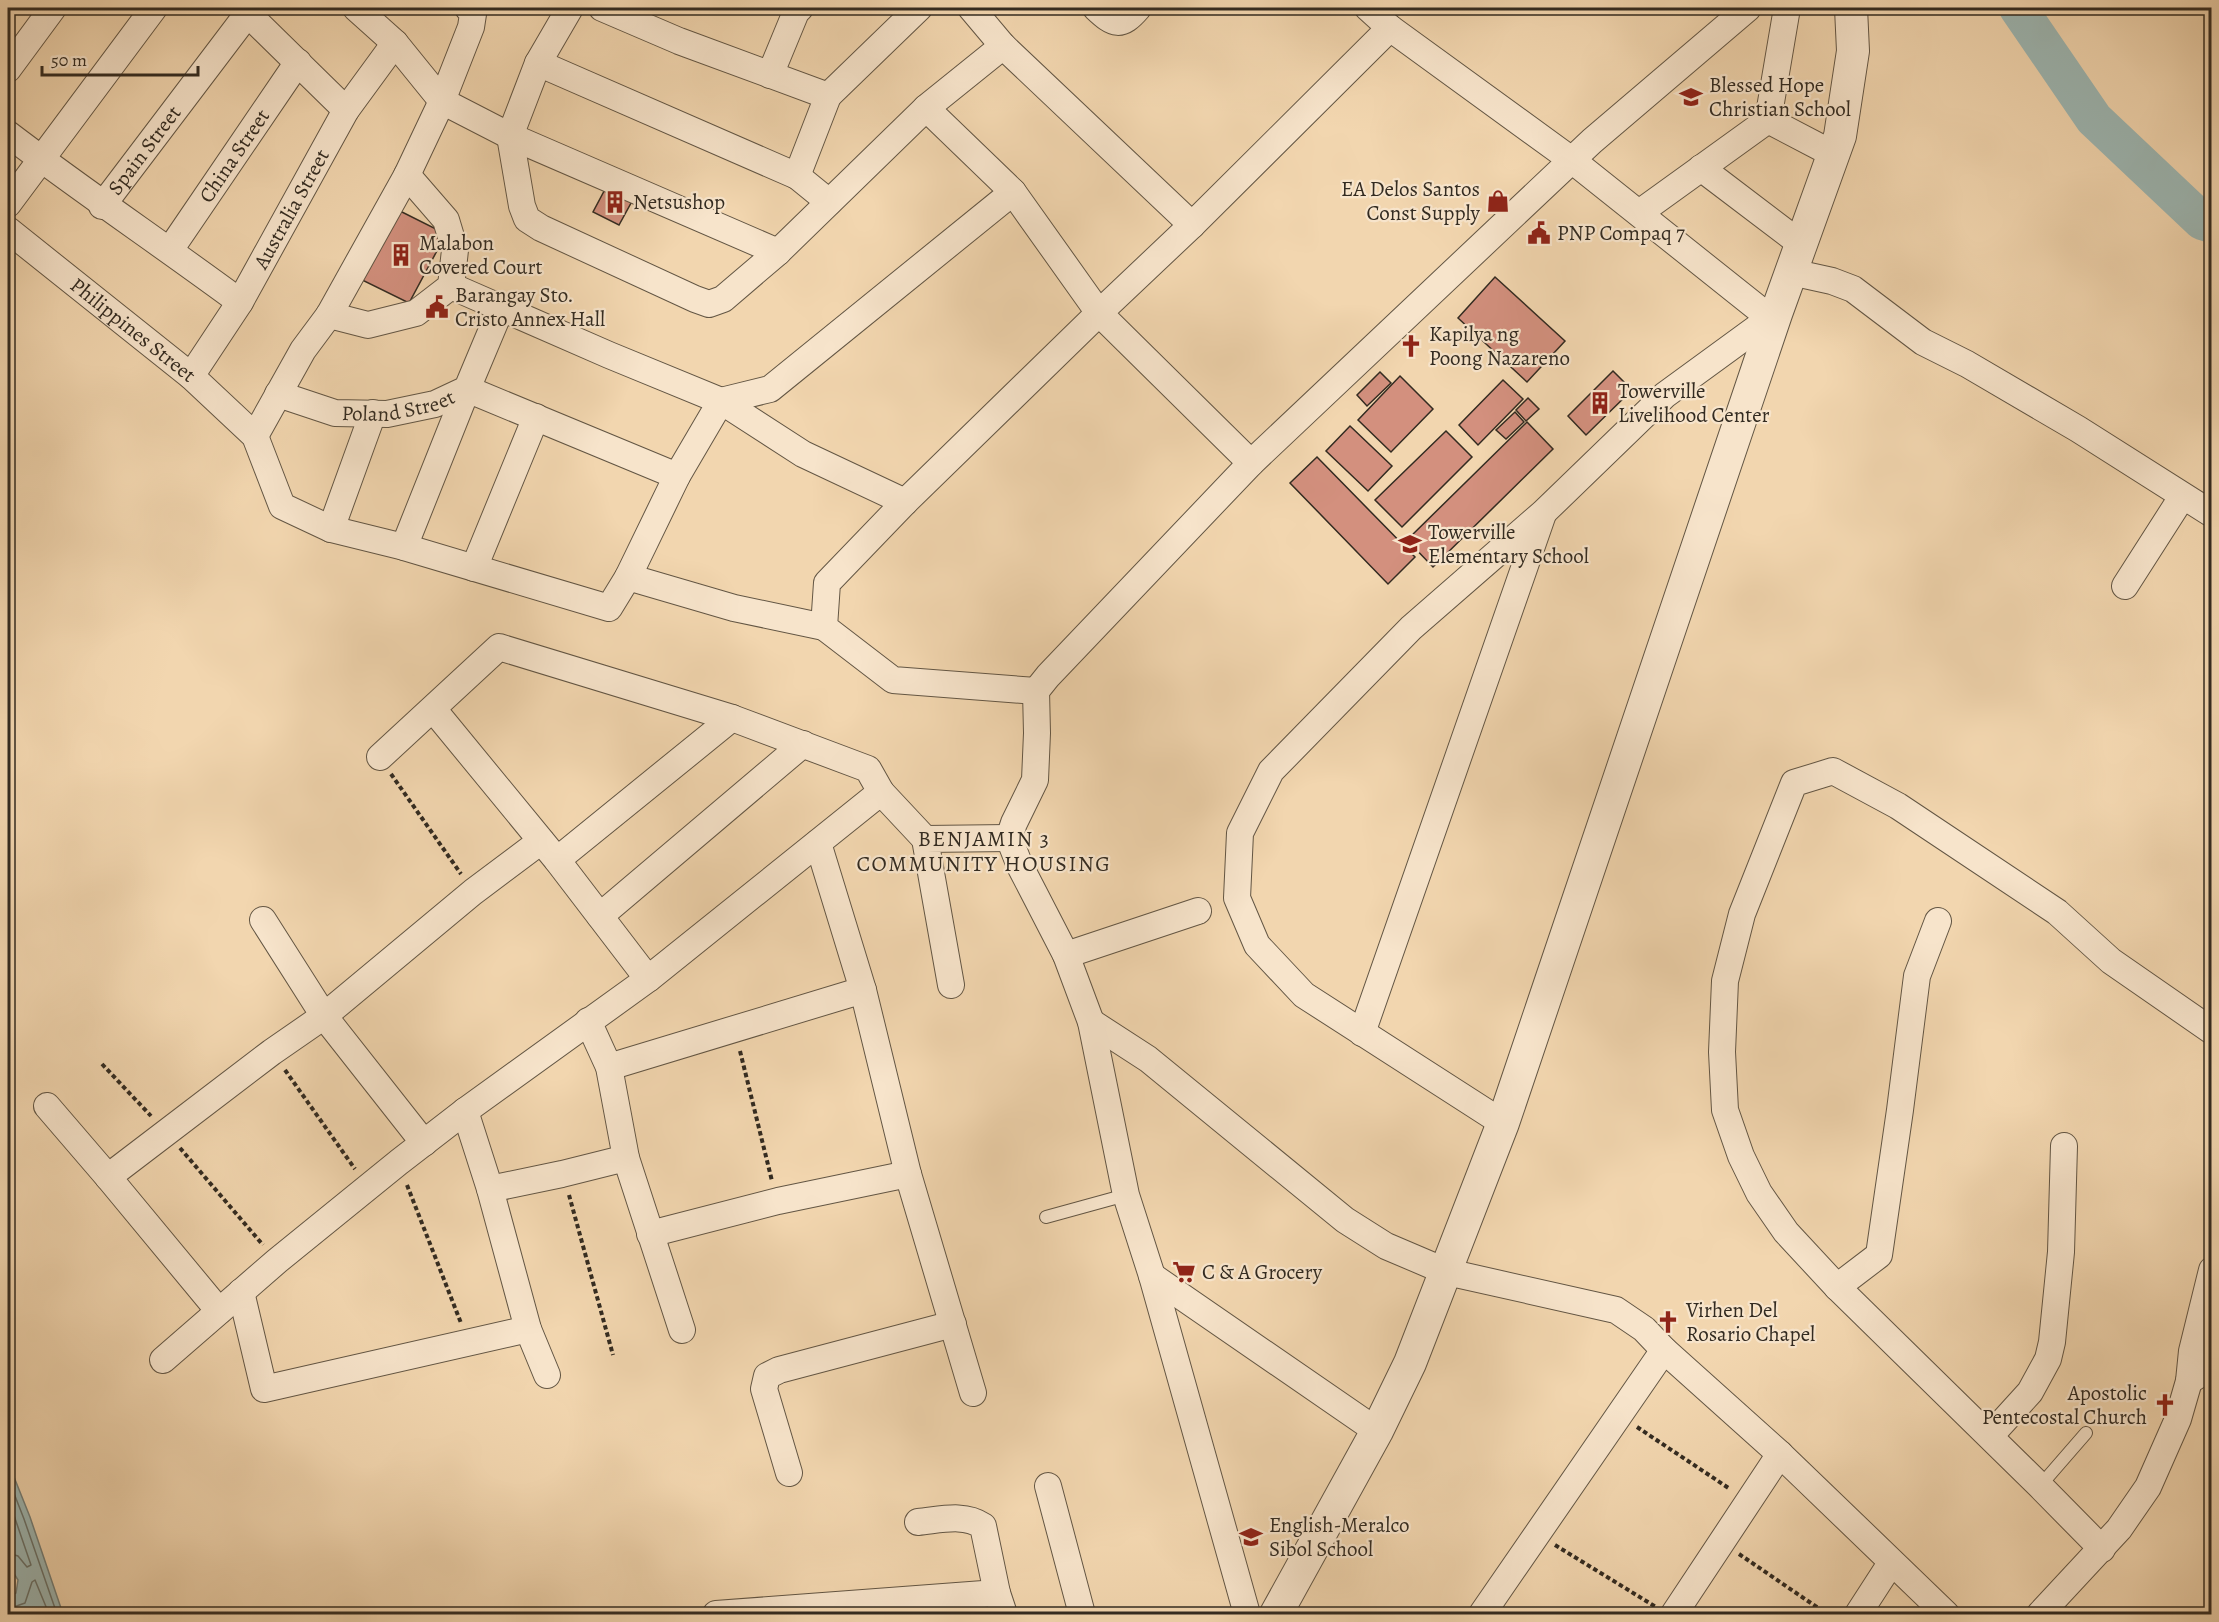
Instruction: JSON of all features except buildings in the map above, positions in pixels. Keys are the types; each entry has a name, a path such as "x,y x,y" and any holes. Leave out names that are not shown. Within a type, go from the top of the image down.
{"street":[{"path":"8,69 53,8"},
{"path":"8,204 154,8"},
{"path":"356,8 395,43 442,101 510,136 778,252"},
{"path":"570,8 538,63 510,136 522,207 527,219 541,228 694,299 710,304 723,299 778,252 926,108 1003,46"},
{"path":"602,8 679,41 828,96"},
{"path":"796,176 828,96 919,8"},
{"path":"971,8 1003,46 1192,225"},
{"path":"1096,8 1108,20 1119,22 1128,20 1138,8"},
{"path":"1368,8 1390,28 1573,161 1773,316"},
{"path":"1247,1614 1152,1276 1126,1195 1091,1022 1066,955 1020,866 1009,838 1035,780 1036,691 1251,463 1592,141 1748,8"},
{"path":"1639,213 1768,120 1787,8"},
{"path":"1276,1614 1377,1431 1410,1363 1503,1123 1773,316 1840,136 1853,51 1851,8"},
{"path":"770,75 795,9"},
{"path":"249,10 346,110"},
{"name":"Spain Street","path":"102,206 249,10"},
{"path":"471,11 471,27 442,101 407,175 329,315 303,350 255,436 282,506 331,529 404,547 609,608 628,577 677,476 721,401 770,389 1012,192"},
{"path":"825,627 827,583 905,502 1192,225 1390,28"},
{"name":"Australia Street","path":"191,376 240,302 346,110 395,43"},
{"name":"China Street","path":"170,250 298,63"},
{"path":"538,63 796,176 829,202"},
{"path":"926,108 1012,192 1099,313 1251,463"},
{"path":"1768,120 1833,154"},
{"path":"8,135 102,206 170,250 240,302"},
{"path":"1701,168 1796,258 1832,281 1853,289 1923,342 1967,364 2078,429 2211,514"},
{"path":"329,315 368,325 416,314 452,286 455,250 447,220 407,175"},
{"name":"Philippines Street","path":"8,230 191,376 255,436"},
{"path":"452,286 721,401 803,454 905,502"},
{"name":"Poland Street","path":"278,394 335,413 387,414 435,404 467,389 501,308"},
{"path":"1503,1123 1304,995 1257,945 1237,898 1240,833 1271,771 1411,628 1543,513 1665,395 1773,316"},
{"path":"404,547 467,389 677,476"},
{"path":"331,529 373,413"},
{"path":"474,568 536,417"},
{"path":"2125,586 2182,497"},
{"path":"1362,1034 1543,513"},
{"path":"628,577 734,608 825,627 893,680 1036,691"},
{"path":"380,758 499,647 732,718 868,769 881,792 925,839 951,985"},
{"path":"434,709 549,850 648,979"},
{"path":"108,1177 324,1016 473,892 549,850 732,718"},
{"path":"600,916 803,744"},
{"path":"2102,1549 1837,1287 1786,1232 1759,1193 1741,1156 1725,1110 1722,1052 1725,981 1742,914 1794,783 1833,771 1898,806 2057,912 2111,961 2211,1031"},
{"path":"163,1360 277,1261 399,1162 465,1111 648,979 881,792"},
{"path":"925,839 1009,838"},
{"path":"818,843 863,990 908,1174 973,1393"},
{"path":"1066,955 1198,911"},
{"path":"263,920 324,1016 424,1143"},
{"path":"1837,1287 1879,1255 1917,976 1938,921"},
{"path":"609,1067 863,990"},
{"path":"588,1022 609,1067 626,1158 682,1330"},
{"path":"1091,1022 1148,1059 1345,1220 1386,1245 1447,1272 1616,1310 1644,1329 1664,1350 1780,1454 1946,1614"},
{"path":"47,1106 219,1311"},
{"path":"465,1111 490,1189 528,1329 547,1375"},
{"path":"1990,1436 2030,1392 2048,1359 2052,1342 2061,1252 2064,1146"},
{"path":"490,1189 626,1158"},
{"path":"650,1234 778,1201 908,1174"},
{"path":"2040,1614 2102,1549 2148,1487 2178,1419 2189,1381 2192,1351 2211,1270"},
{"path":"1152,1276 1377,1431"},
{"path":"241,1292 264,1389 528,1329"},
{"path":"789,1473 764,1389 767,1376 779,1370 953,1324"},
{"path":"1482,1614 1664,1350"},
{"path":"2189,1381 2211,1366"},
{"path":"1666,1611 1722,1542 1780,1454"},
{"path":"1048,1486 1082,1614"},
{"path":"716,1614 1000,1604 983,1526 974,1520 963,1518 918,1522"},
{"path":"1858,1614 1891,1563"}],"lane":[{"path":"1046,1216 1126,1195"},
{"path":"2040,1486 2086,1432"}],"path":[{"path":"380,758 473,892"},
{"path":"734,1030 778,1201"},
{"path":"273,1052 368,1187"},
{"path":"102,1064 167,1133 277,1261"},
{"path":"399,1162 469,1344"},
{"path":"562,1174 613,1355"},
{"path":"1619,1414 1748,1501"},
{"path":"1536,1533 1666,1611"},
{"path":"1722,1542 1827,1614"}],"water":[{"path":"8,1462 30,1517 63,1614 8,1614 8,1597 16,1593 18,1580 8,1564"}],"waterway":[{"path":"2018,8 2094,119 2202,221 2212,224"}],"place":[{"name":"Blessed Hope Christian School","path":"1691,97"},
{"name":"EA Delos Santos Const Supply","path":"1498,201"},
{"name":"Netsushop","path":"615,202"},
{"name":"PNP Compaq 7","path":"1539,233"},
{"name":"Malabon Covered Court","path":"401,255"},
{"name":"Barangay Sto. Cristo Annex Hall","path":"437,307"},
{"name":"Kapilya ng Poong Nazareno","path":"1411,346"},
{"name":"Towerville Livelihood Center","path":"1600,403"},
{"name":"Towerville Elementary School","path":"1410,544"},
{"name":"C & A Grocery","path":"1184,1272"},
{"name":"Virhen Del Rosario Chapel","path":"1668,1322"},
{"name":"Apostolic Pentecostal Church","path":"2165,1405"},
{"name":"English-Meralco Sibol School","path":"1251,1537"}],"district":[{"name":"BENJAMIN 3 COMMUNITY HOUSING","path":"984,850"}]}
